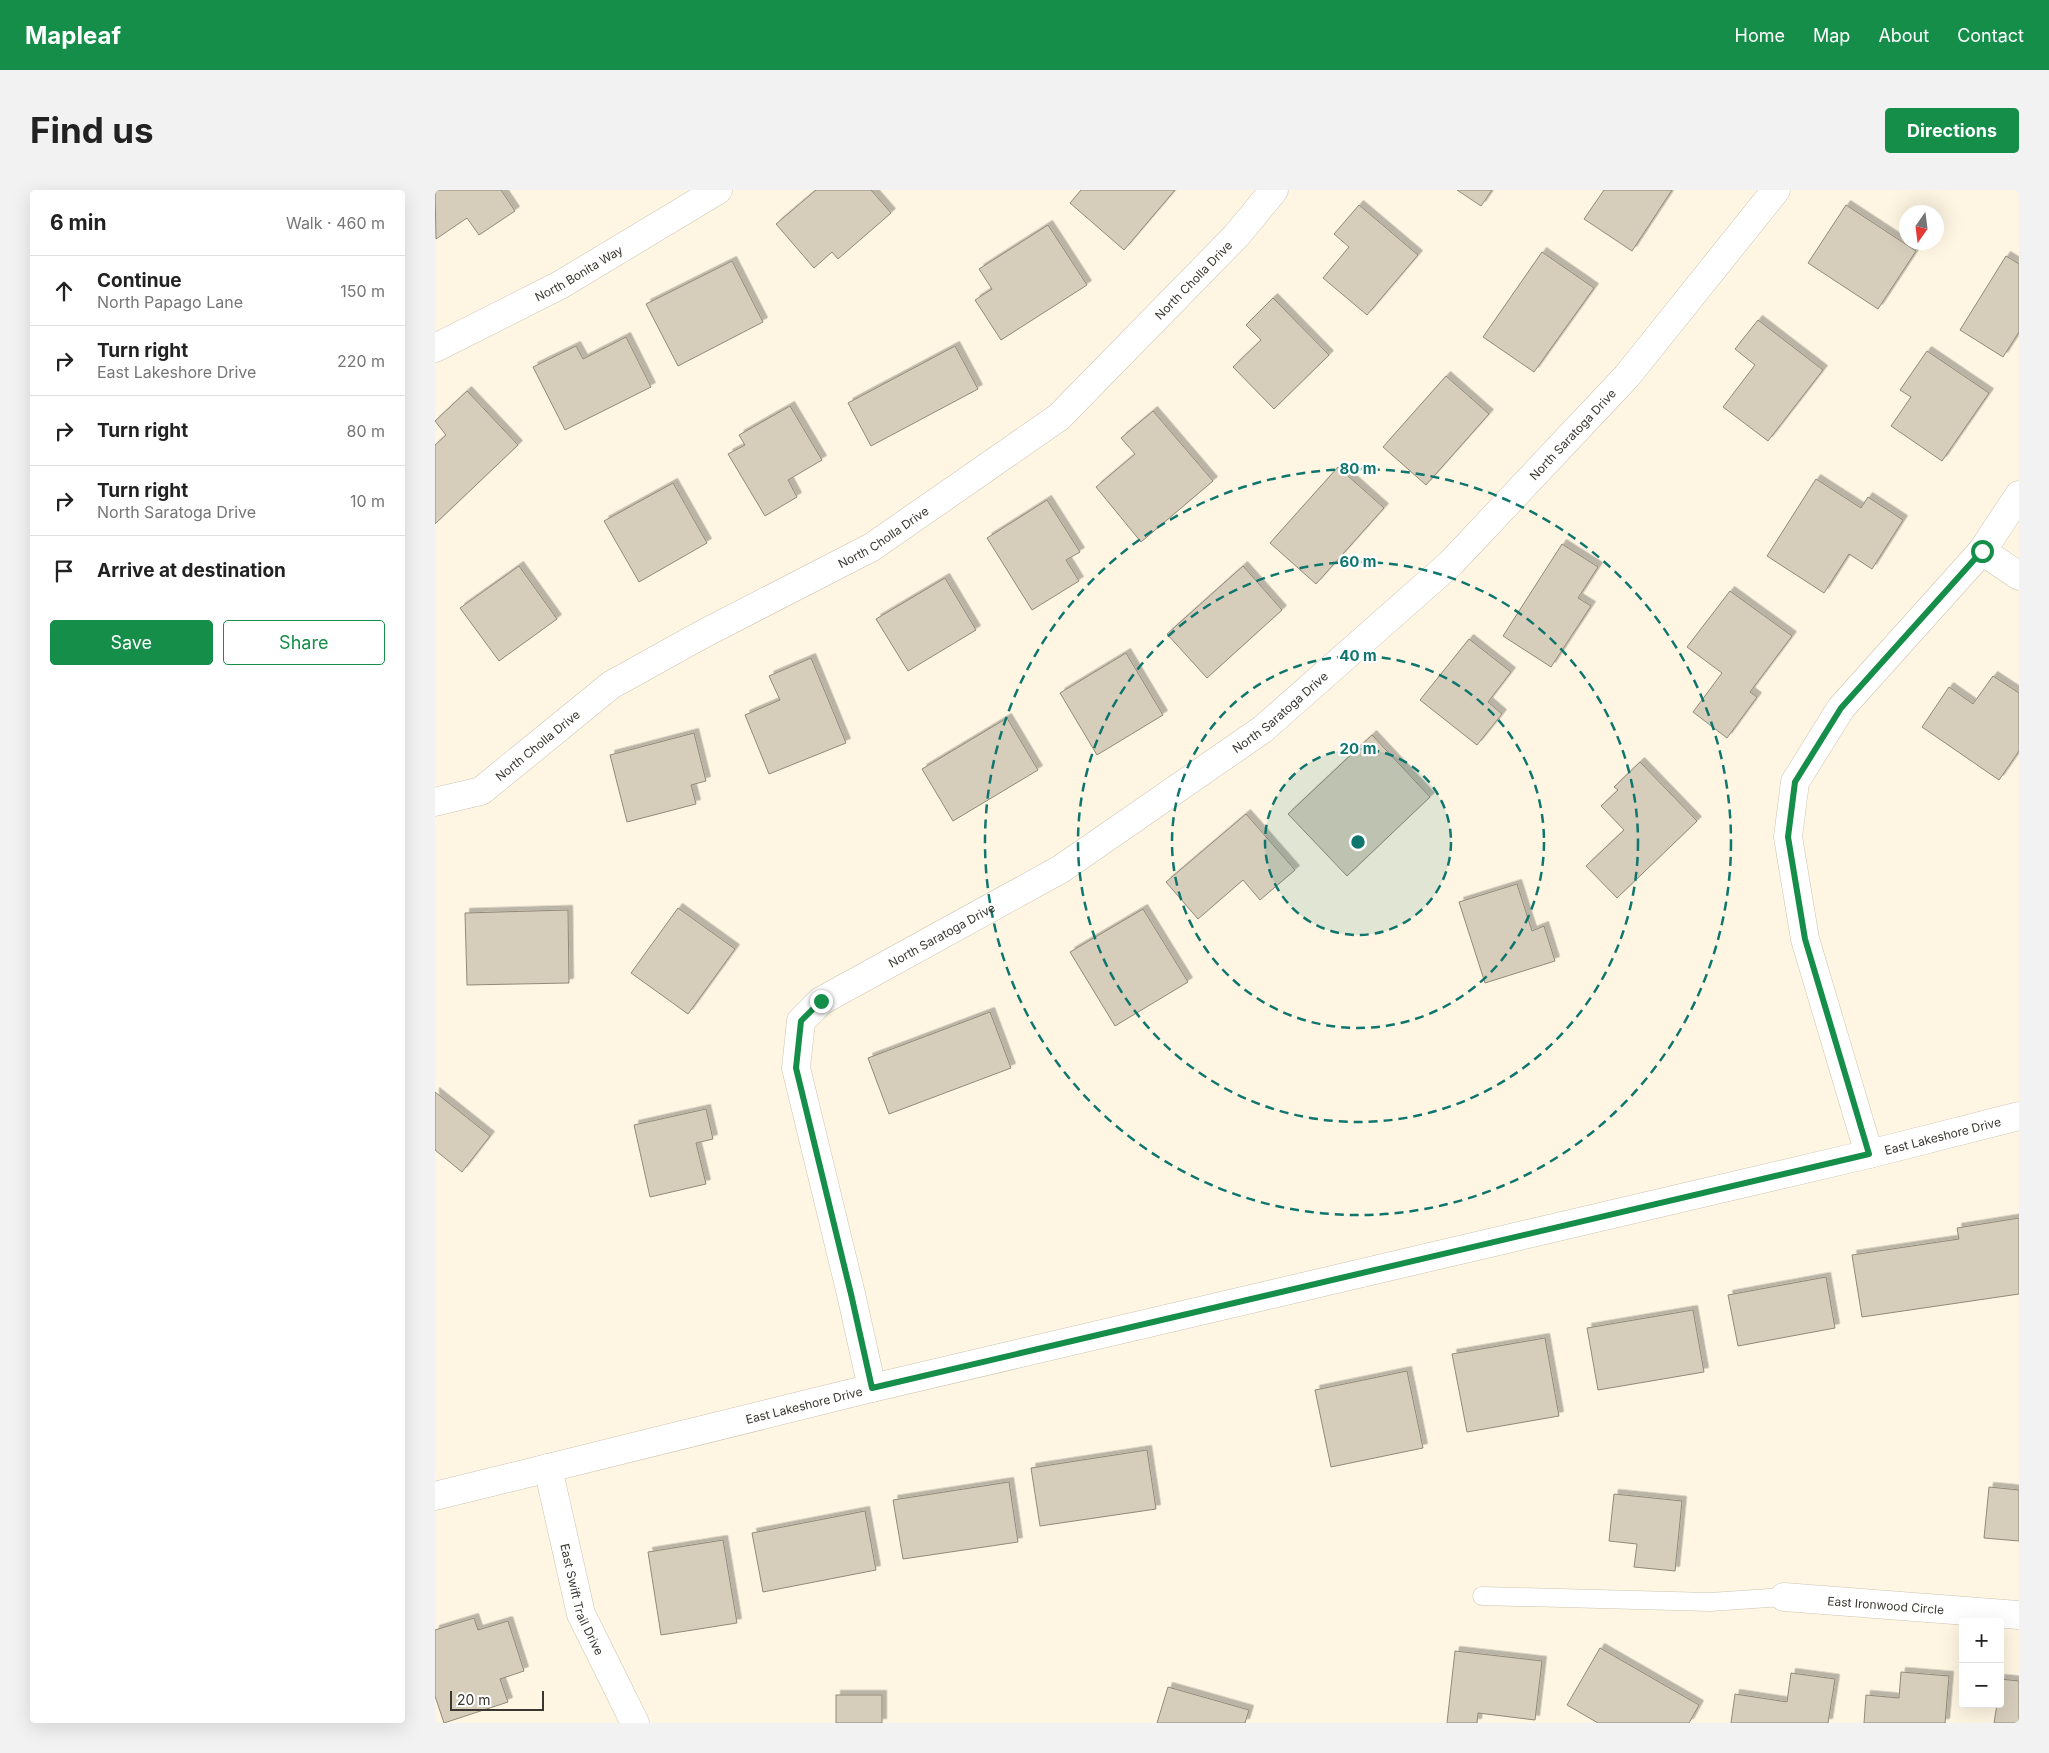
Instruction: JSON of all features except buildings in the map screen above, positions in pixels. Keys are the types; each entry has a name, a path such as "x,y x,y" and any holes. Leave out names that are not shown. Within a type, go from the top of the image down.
{"street":[{"name":"North Bonita Way","path":"435,348 560,285 718,190"},
{"name":"North Cholla Drive","path":"435,802 481,791 611,685 703,634 872,547 1059,418 1237,235 1274,190"},
{"name":"North Saratoga Drive","path":"872,1388 796,1068 801,1021 821,1001 1061,869 1263,729 1451,563 1627,376 1776,190"},
{"path":"1869,1154 1805,939 1788,837 1795,782 1841,708 1982,551 2019,495"},
{"path":"1982,551 2019,576"},
{"name":"East Lakeshore Drive","path":"435,1496 872,1388 1869,1154 2019,1116"},
{"name":"East Swift Trail Drive","path":"548,1468 581,1614 635,1723"},
{"name":"East Ironwood Circle","path":"1784,1597 2019,1615"}],"lane":[{"path":"1482,1596 1710,1602 1784,1597"}],"route":[{"path":"821,1001 801,1021 796,1068 872,1388 1869,1154 1805,939 1788,837 1795,782 1841,708 1982,551"}]}
